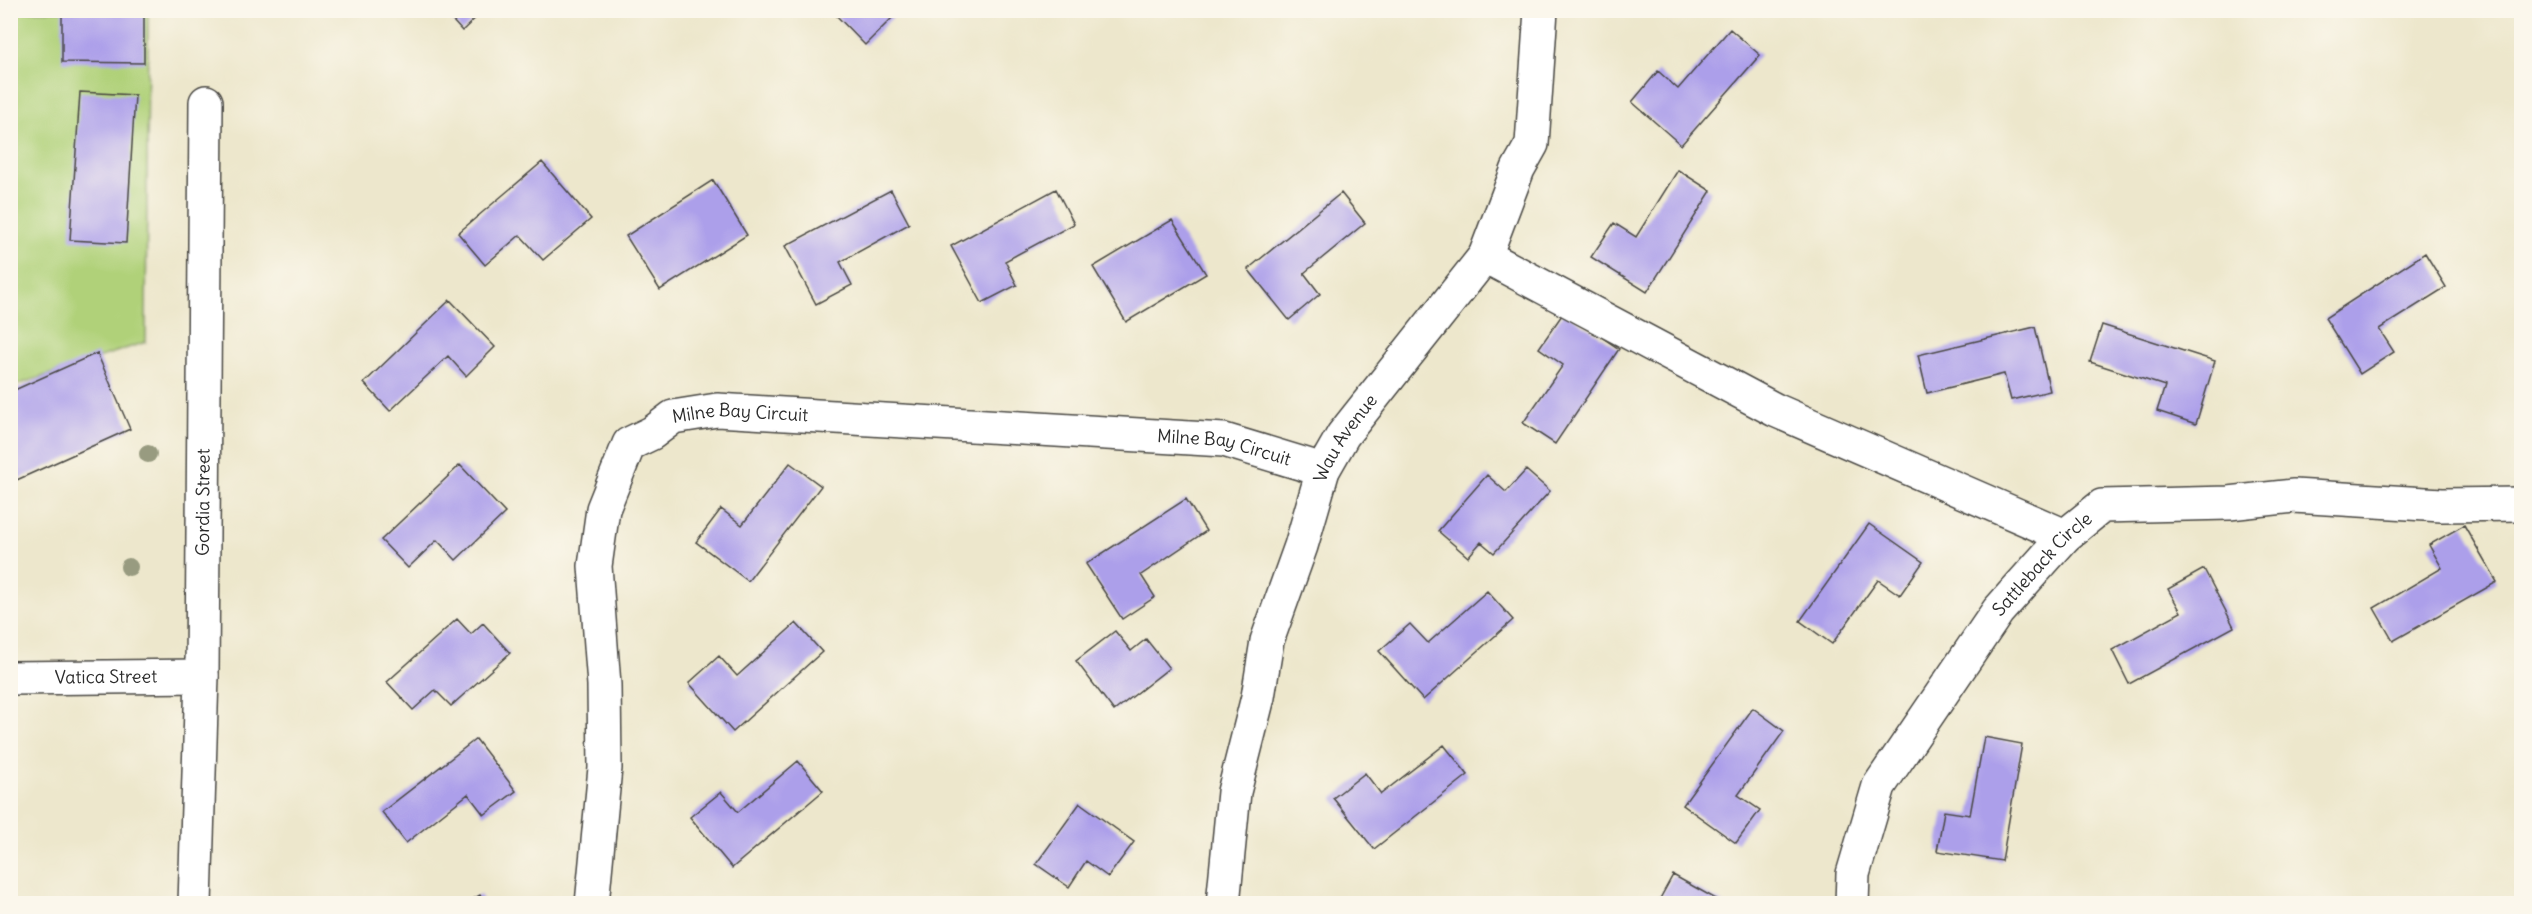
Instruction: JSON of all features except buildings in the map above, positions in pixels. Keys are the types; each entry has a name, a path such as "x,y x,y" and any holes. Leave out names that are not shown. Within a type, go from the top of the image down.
{"street":[{"name":"Wau Avenue","path":"1223,903 1234,792 1258,697 1267,641 1301,546 1323,470 1343,435 1485,256 1518,169 1532,144 1541,10"},
{"name":"Gordia Street","path":"195,903 202,676 207,102"},
{"path":"1485,256 1775,410 2065,536"},
{"name":"Milne Bay Circuit","path":"592,903 605,768 604,685 595,566 603,509 629,444 652,433 673,417 717,410 1224,440 1323,470"},
{"name":"Sattleback Circle","path":"1852,903 1853,874 1879,786 1998,611 2065,536 2102,506 2229,503 2294,496 2442,505 2522,504"},
{"name":"Vatica Street","path":"10,678 202,676"}],"green space":[{"path":"10,11 148,11 146,342 11,387"}]}
